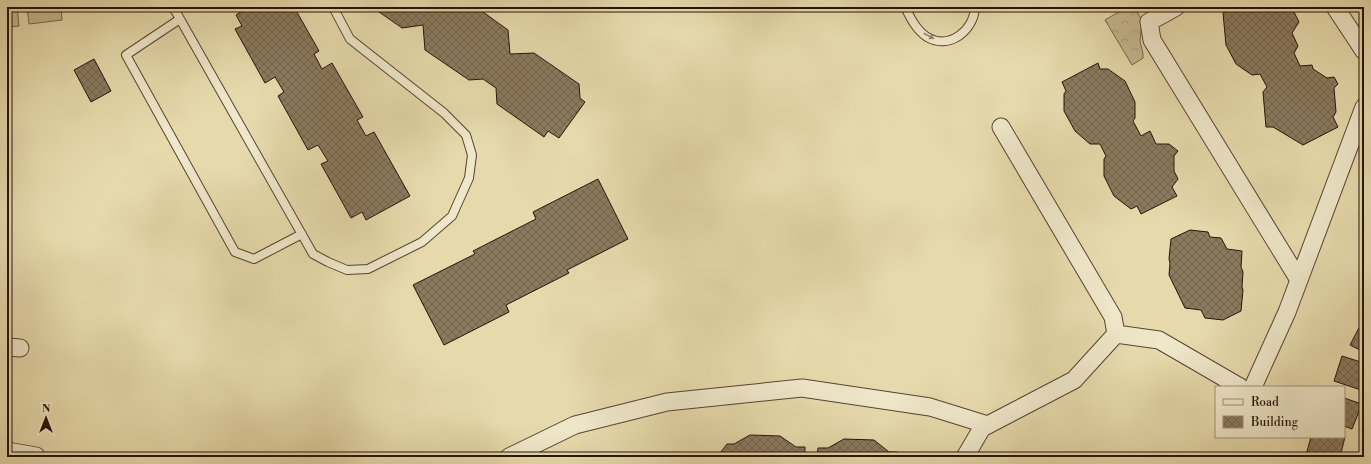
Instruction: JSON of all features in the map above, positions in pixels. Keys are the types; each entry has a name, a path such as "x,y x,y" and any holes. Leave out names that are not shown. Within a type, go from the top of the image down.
{"street":[{"path":"1176,7 1149,22 1152,40 1299,280"},
{"path":"1335,7 1364,51"},
{"path":"1253,386 1287,312 1364,107"},
{"path":"1001,127 1113,317 1116,334"},
{"path":"1116,334 1159,340 1238,386"},
{"path":"965,457 982,428 1074,380 1116,334"},
{"path":"509,457 576,425 667,402 802,388 930,407 988,425"},
{"path":"7,451 36,457"}],"lane":[{"path":"172,7 313,254 347,270 368,269 422,242 452,216 469,178 472,155 466,135 444,113 350,39 333,7"},
{"path":"905,7 914,24 927,37 945,41 953,39 964,32 971,25 975,13 975,7"},
{"path":"180,19 126,56 235,252 254,259 302,234"}],"green space":[{"path":"7,7 17,7 19,26 7,27"},
{"path":"27,7 61,7 62,20 29,24"},
{"path":"1127,7 1135,7 1142,21 1140,41 1143,58 1132,65 1105,20"}],"building":[{"path":"249,7 294,7 319,51 314,54 322,69 332,63 363,117 357,120 366,136 374,132 410,196 366,220 362,212 351,218 321,164 328,161 318,145 308,150 278,96 284,92 275,77 265,83 235,29 242,26 236,15"},
{"path":"372,7 476,7 508,30 510,54 534,53 579,84 580,98 585,102 559,138 548,131 544,137 497,104 496,88 483,79 469,80 425,50 423,25 402,28"},
{"path":"1235,7 1275,7 1277,11 1293,10 1299,22 1292,33 1298,46 1294,53 1300,66 1312,65 1313,69 1327,78 1334,77 1338,84 1334,88 1336,112 1333,117 1338,127 1303,145 1273,127 1266,127 1263,92 1267,87 1260,74 1252,75 1236,64 1226,45 1223,13"},
{"path":"94,59 111,91 91,102 74,70"},
{"path":"1098,63 1100,69 1108,69 1125,81 1135,102 1135,118 1133,121 1141,136 1150,131 1156,144 1169,144 1178,151 1174,156 1174,171 1178,179 1172,187 1177,196 1141,214 1137,206 1131,209 1114,196 1104,176 1104,159 1106,156 1100,144 1090,144 1075,131 1064,111 1064,94 1066,91 1062,82"},
{"path":"598,179 628,239 567,270 569,273 506,305 509,312 444,345 413,285 475,254 473,251 536,219 533,212"},
{"path":"1190,230 1208,232 1210,237 1221,238 1227,249 1242,251 1241,267 1243,272 1243,290 1241,311 1223,320 1205,318 1201,310 1185,308 1169,275 1171,239"},
{"path":"1364,320 1364,352 1350,345"},
{"path":"1342,356 1364,363 1364,391 1334,381"},
{"path":"1345,398 1362,404 1352,429 1345,426"},
{"path":"750,435 780,436 796,447 805,447 805,457 717,457 727,444 734,444"},
{"path":"1311,438 1345,438 1340,457 1317,457 1306,455"},
{"path":"844,439 874,440 889,452 897,452 899,457 817,457 818,448 828,448"}]}
